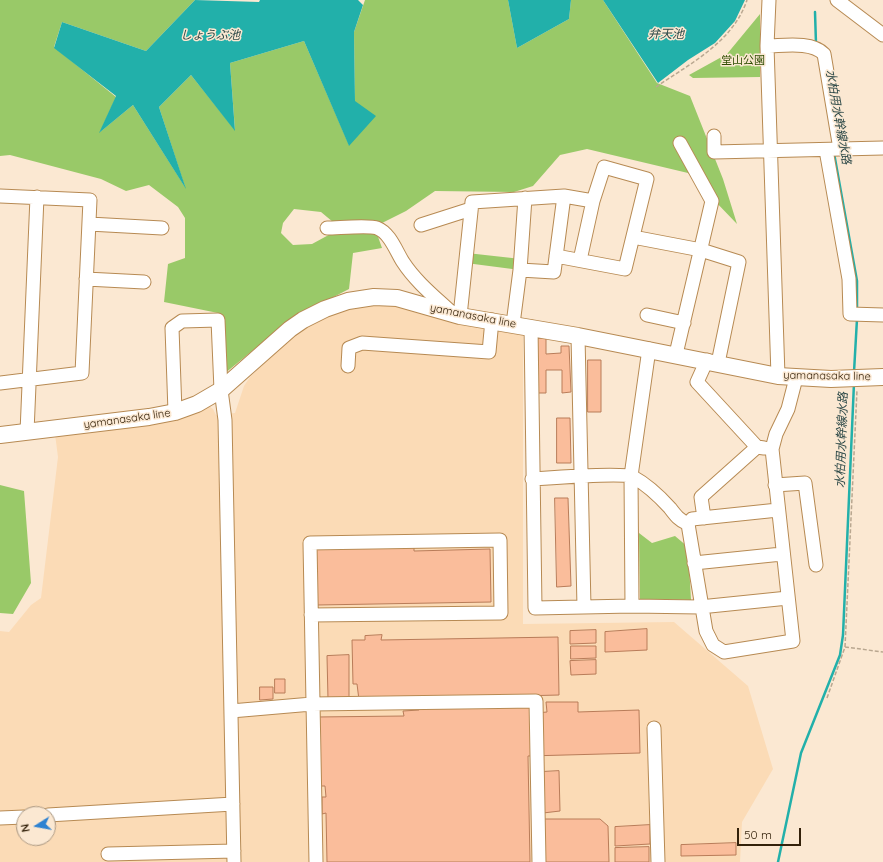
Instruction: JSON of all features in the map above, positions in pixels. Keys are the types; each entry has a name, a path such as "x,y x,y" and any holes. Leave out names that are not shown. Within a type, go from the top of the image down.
{"main road":[{"name":"yamanasaka line","path":"0,435 149,417 175,412 196,404 221,390 290,329 325,309 348,301 374,297 397,298 457,315 492,320 676,354 778,376 796,378 883,377"}],"street":[{"path":"769,0 766,46 771,150 778,376"},
{"path":"837,0 883,35"},
{"path":"766,46 812,47 820,50 824,54 840,149"},
{"path":"714,136 714,152 883,148"},
{"path":"676,354 712,201 680,143"},
{"path":"826,150 849,279 850,314 883,315"},
{"path":"556,256 625,269 647,179 604,167 593,201 580,260"},
{"path":"0,196 90,200 82,372 0,383"},
{"path":"520,270 554,272 564,196"},
{"path":"457,315 472,202 564,196 593,201"},
{"path":"27,432 37,197"},
{"path":"513,324 520,270 525,198"},
{"path":"421,225 471,209"},
{"path":"88,224 162,228"},
{"path":"327,228 376,227 395,245 403,262 424,288 457,315"},
{"path":"633,238 701,250 740,262 713,362 697,382 757,448 772,449"},
{"path":"86,279 144,282"},
{"path":"647,315 684,323"},
{"path":"108,854 204,857 234,856 225,415 221,390 218,320 182,321 172,328 175,412"},
{"path":"348,366 349,348 362,343 489,352 492,320"},
{"path":"530,327 535,608 632,606 700,607 788,598"},
{"path":"578,336 584,607"},
{"path":"632,606 631,476 649,349"},
{"path":"778,510 692,519 688,524 700,607 706,631 713,645 724,652 793,642 782,554 778,510 775,485 772,449 776,434 788,409 796,378"},
{"path":"704,518 700,498 757,448"},
{"path":"532,479 582,476 631,476 665,504 677,519 688,524"},
{"path":"775,485 805,483 816,565"},
{"path":"311,615 501,613 500,540 310,543 312,704 316,862"},
{"path":"694,563 782,554"},
{"path":"231,711 312,704 536,701 538,862"},
{"path":"654,728 658,862"},
{"path":"56,815 233,804"},
{"path":"0,818 16,817"}],"path":[{"path":"656,87 716,46 741,16 747,0"},
{"path":"827,698 845,647 857,378"},
{"path":"845,647 883,652"}],"shaded area":[{"path":"362,305 390,305 457,323 523,332 523,624 674,622 748,686 773,769 742,822 740,862 0,862 0,631 9,632 31,605 41,598 58,457 55,434 206,404 213,409 216,415 235,413 244,386 250,377 304,327 343,309"}],"green space":[{"path":"0,0 195,0 146,51 62,22 54,47 116,97 100,132 133,105 185,187 159,107 191,75 235,130 230,63 304,41 349,145 355,101 354,32 365,0 508,0 517,48 569,19 571,0 603,0 657,83 690,96 723,179 737,224 688,173 587,149 560,155 533,186 514,192 435,191 406,211 382,223 339,227 321,212 294,209 283,223 281,233 293,245 312,244 336,231 376,231 382,248 353,253 349,289 291,319 224,374 218,313 164,302 168,264 185,258 185,218 178,207 149,185 126,191 101,179 10,155 0,156"},
{"name":"堂山公園","path":"760,14 760,77 693,78 689,75 727,54"},
{"path":"467,253 521,259 520,270 466,263"},
{"path":"0,485 24,491 31,583 13,614 0,613"},
{"path":"639,533 652,543 675,536 688,547 691,600 640,599"}],"water":[{"name":"しょうぶ池","path":"195,0 259,2 260,0 358,0 363,5 354,32 355,101 376,116 349,146 304,41 230,63 235,131 191,75 159,107 186,189 133,105 99,133 116,96 54,48 62,22 146,51"},
{"path":"508,0 571,0 569,19 517,48"},
{"name":"弁天池","path":"603,0 745,0 735,21 715,43 688,60 658,83"}],"building":[{"path":"546,338 546,354 561,353 561,346 569,346 571,392 562,393 562,370 546,370 546,393 538,393 537,339"},
{"path":"588,360 601,360 601,412 588,412"},
{"path":"557,418 570,418 571,463 557,463"},
{"path":"555,498 568,498 571,586 557,587"},
{"path":"414,544 414,551 490,549 491,602 317,605 316,546"},
{"path":"647,629 647,650 605,652 605,632"},
{"path":"596,630 596,643 570,644 570,631"},
{"path":"382,635 381,640 558,637 559,695 359,700 357,684 353,684 352,640 365,640 365,636"},
{"path":"571,646 596,646 596,658 571,659"},
{"path":"349,655 349,699 328,699 327,656"},
{"path":"596,660 596,674 571,675 570,661"},
{"path":"275,679 285,679 285,693 275,693"},
{"path":"260,687 273,687 273,699 260,700"},
{"path":"536,700 536,713 547,712 546,702 578,702 578,712 639,710 640,753 528,756 530,862 327,862 326,813 322,814 322,797 326,797 325,786 318,786 316,717 404,716 403,711 419,710 419,703"},
{"path":"559,771 560,811 543,813 541,772"},
{"path":"539,819 600,819 608,826 609,862 539,862"},
{"path":"650,825 650,844 615,846 615,827"},
{"path":"736,843 736,855 681,856 681,845"},
{"path":"649,847 649,862 615,862 615,848"}],"waterway":[{"name":"水柏用水幹線水路","path":"815,12 816,44"},
{"name":"水柏用水幹線水路","path":"834,153 857,281 857,310"},
{"name":"水柏用水幹線水路","path":"854,372 857,319"},
{"name":"水柏用水幹線水路","path":"778,862 801,753 840,655 843,635 854,383"}]}
